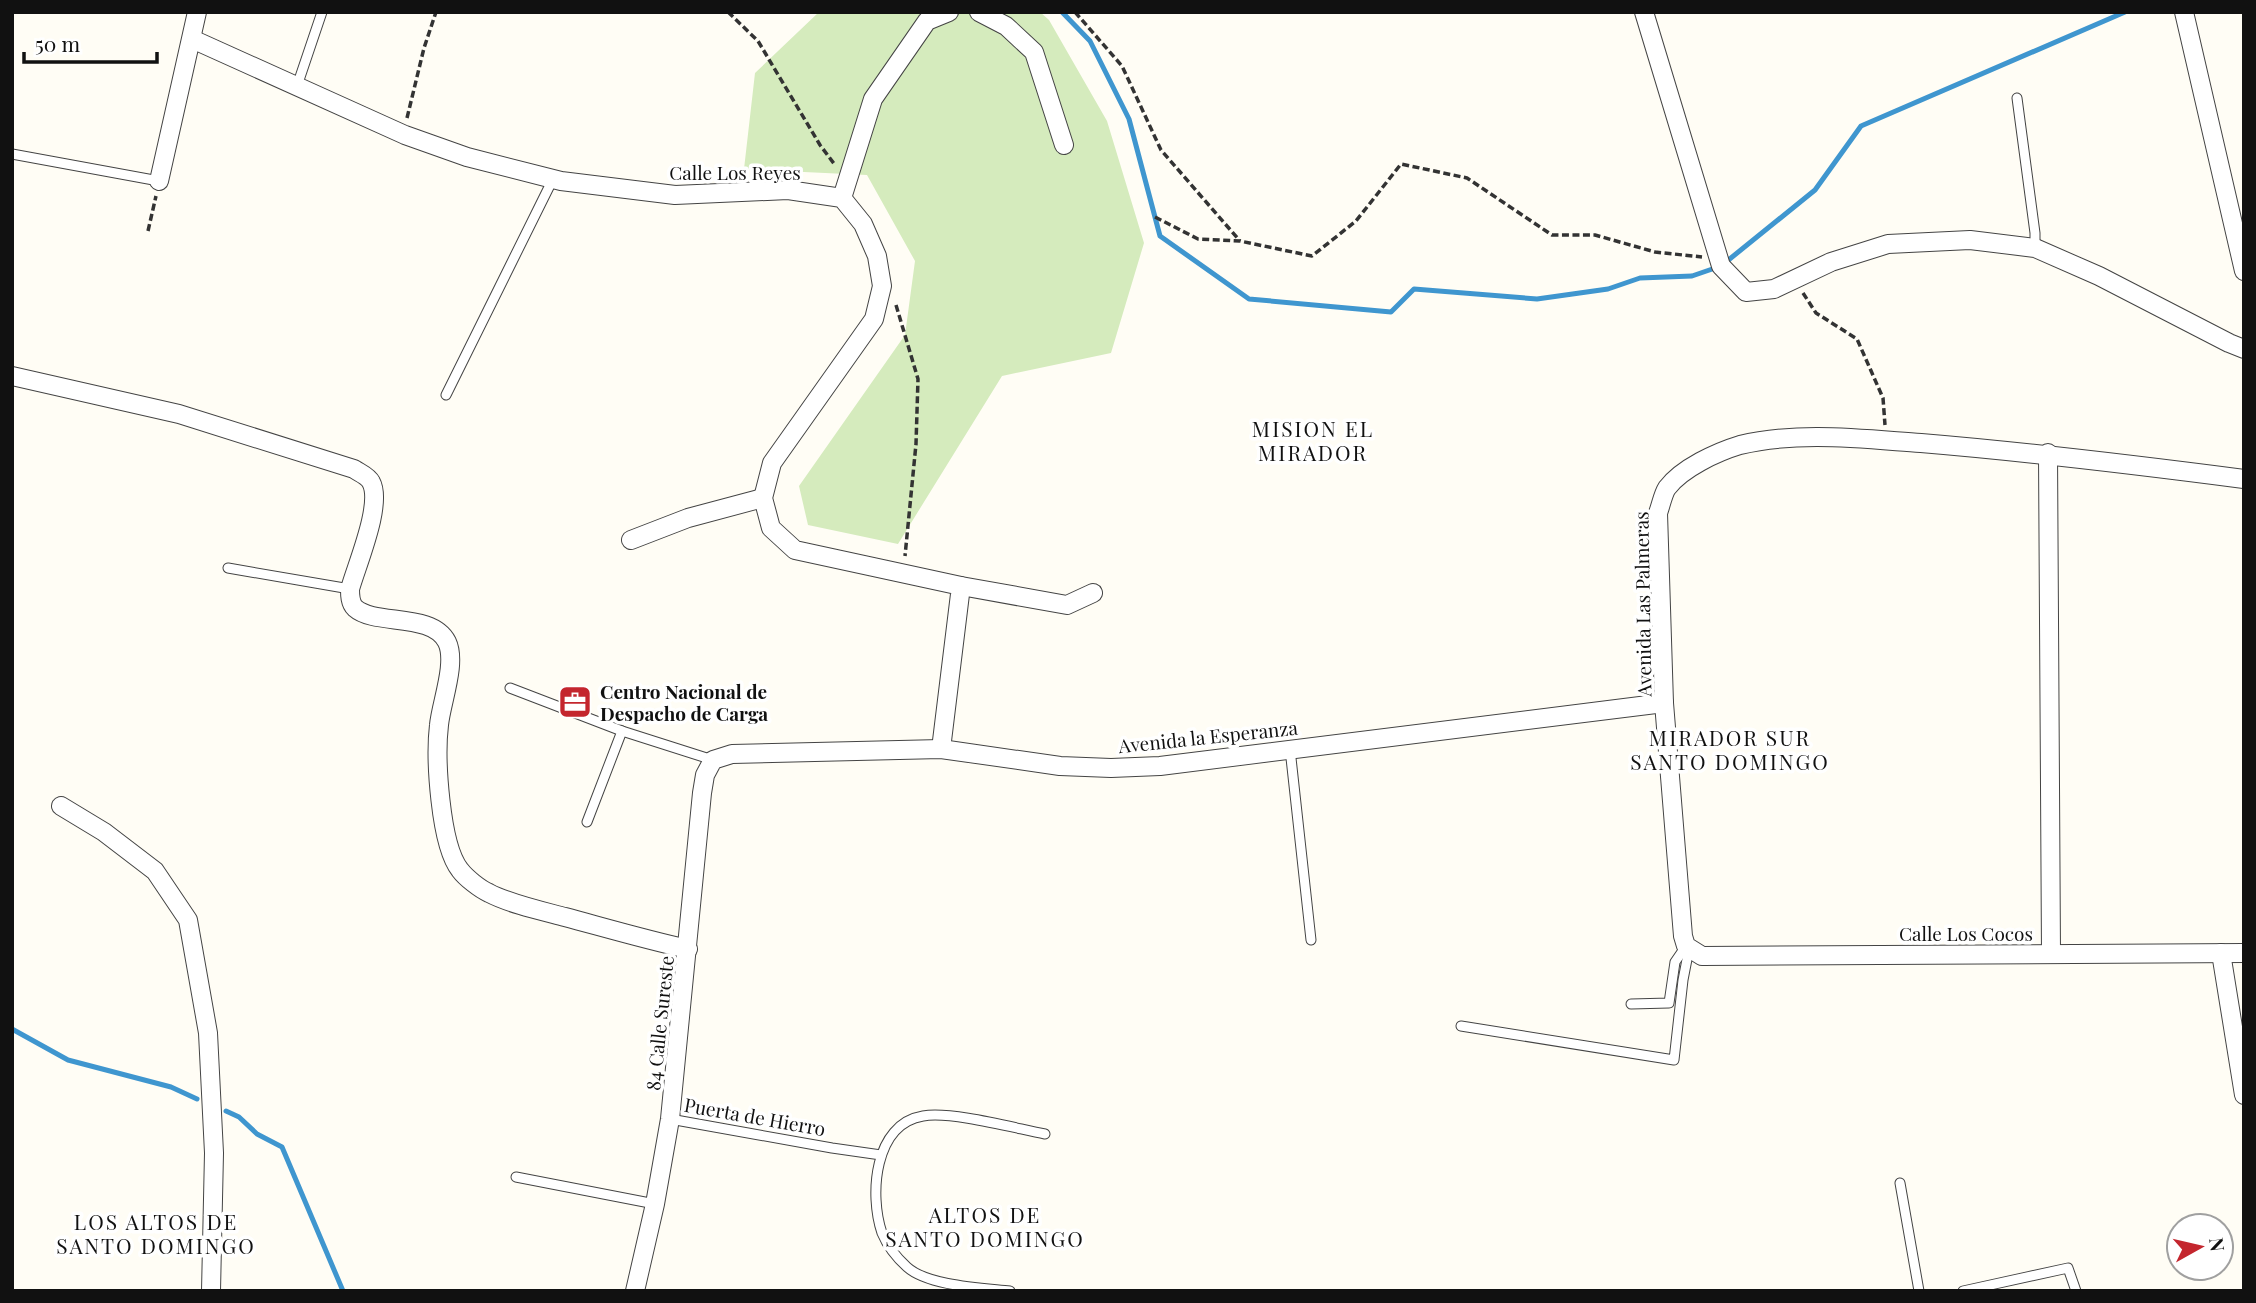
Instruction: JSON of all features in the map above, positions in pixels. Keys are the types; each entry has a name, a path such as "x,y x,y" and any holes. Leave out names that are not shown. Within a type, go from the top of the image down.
{"street":[{"path":"159,181 197,12"},
{"path":"949,12 926,21 873,99 844,189 877,256 882,286 874,319 772,463 763,498 771,528 794,550 961,586 1067,605 1093,593"},
{"path":"979,12 1006,26 1034,52 1064,145"},
{"path":"1644,12 1718,259 1721,267 1746,292 1774,289 1831,262 1888,244 1970,240 2035,248 2099,276 2229,344 2244,349"},
{"path":"2184,12 2244,271"},
{"name":"Calle Los Reyes","path":"192,39 405,135 467,156 554,179 675,195 844,189"},
{"path":"12,376 179,414 354,469 370,480 375,494 350,589 350,599 355,608 366,613 428,626 443,635 449,646 450,661 439,725 438,763 447,845 460,871 489,893 540,910 688,949"},
{"name":"Avenida Las Palmeras","path":"1688,948 1683,936 1664,704 1658,513 1667,489 1683,473 1740,446 1799,438 1887,441"},
{"path":"1887,441 2048,453 2244,479"},
{"path":"2048,453 2051,953"},
{"path":"631,540 688,518 763,498"},
{"path":"941,749 961,586"},
{"name":"Avenida la Esperanza","path":"713,760 732,754 941,749 1060,766 1160,766 1664,704"},
{"name":"84 Calle Sureste","path":"635,1291 655,1204 670,1119 702,793 705,775 713,760"},
{"path":"61,806 104,832 155,871 188,920 208,1033 214,1153 211,1291"},
{"name":"Calle Los Cocos","path":"1688,948 1702,956 2244,953"},
{"path":"2221,953 2244,1095"}],"lane":[{"path":"297,86 322,12"},
{"path":"2017,98 2035,248"},
{"path":"12,154 159,181"},
{"path":"446,394 554,179"},
{"path":"228,568 350,589"},
{"path":"510,688 622,731 713,760"},
{"path":"587,822 622,731"},
{"path":"1290,749 1311,940"},
{"path":"1631,1004 1669,1003 1675,962 1688,948"},
{"path":"1461,1026 1674,1060 1688,948"},
{"path":"1010,1291 948,1285 908,1269 888,1246 882,1231 876,1179 881,1155 894,1130 923,1116 957,1118 1045,1134"},
{"name":"Puerta de Hierro","path":"670,1119 881,1155"},
{"path":"516,1177 655,1204"},
{"path":"1900,1183 1919,1291"},
{"path":"1963,1291 2068,1268 2076,1291"}],"path":[{"path":"405,135 408,110 436,12"},
{"path":"727,12 758,41 844,189"},
{"path":"1075,12 1122,66 1161,150 1240,240"},
{"path":"1155,216 1198,239 1240,240 1312,256 1356,221 1401,164 1467,178 1552,235 1595,235 1655,252 1718,259"},
{"path":"148,231 159,181"},
{"path":"1793,280 1816,313 1857,339 1883,398 1887,441"},
{"path":"882,286 897,307 918,379 916,444 905,557 908,575"}],"green space":[{"path":"819,12 1040,12 1049,20 1107,121 1144,243 1111,353 1002,376 898,544 808,525 799,486 905,335 915,261 867,175 744,169 755,73"}],"waterway":[{"path":"1062,12 1090,41 1129,119 1160,236 1249,299 1391,312 1414,289 1537,299 1608,289 1640,278 1692,276 1721,266 1815,190 1861,126 2125,12"},
{"path":"12,1029 68,1060 171,1087 197,1099"},
{"path":"226,1111 239,1117 257,1134 282,1147 343,1291"}],"place":[{"name":"Centro Nacional de Despacho de Carga","path":"575,702"}],"district":[{"name":"MISION EL MIRADOR","path":"1313,440"},
{"name":"MIRADOR SUR SANTO DOMINGO","path":"1730,749"},
{"name":"ALTOS DE SANTO DOMINGO","path":"985,1226"},
{"name":"LOS ALTOS DE SANTO DOMINGO","path":"156,1233"}]}
